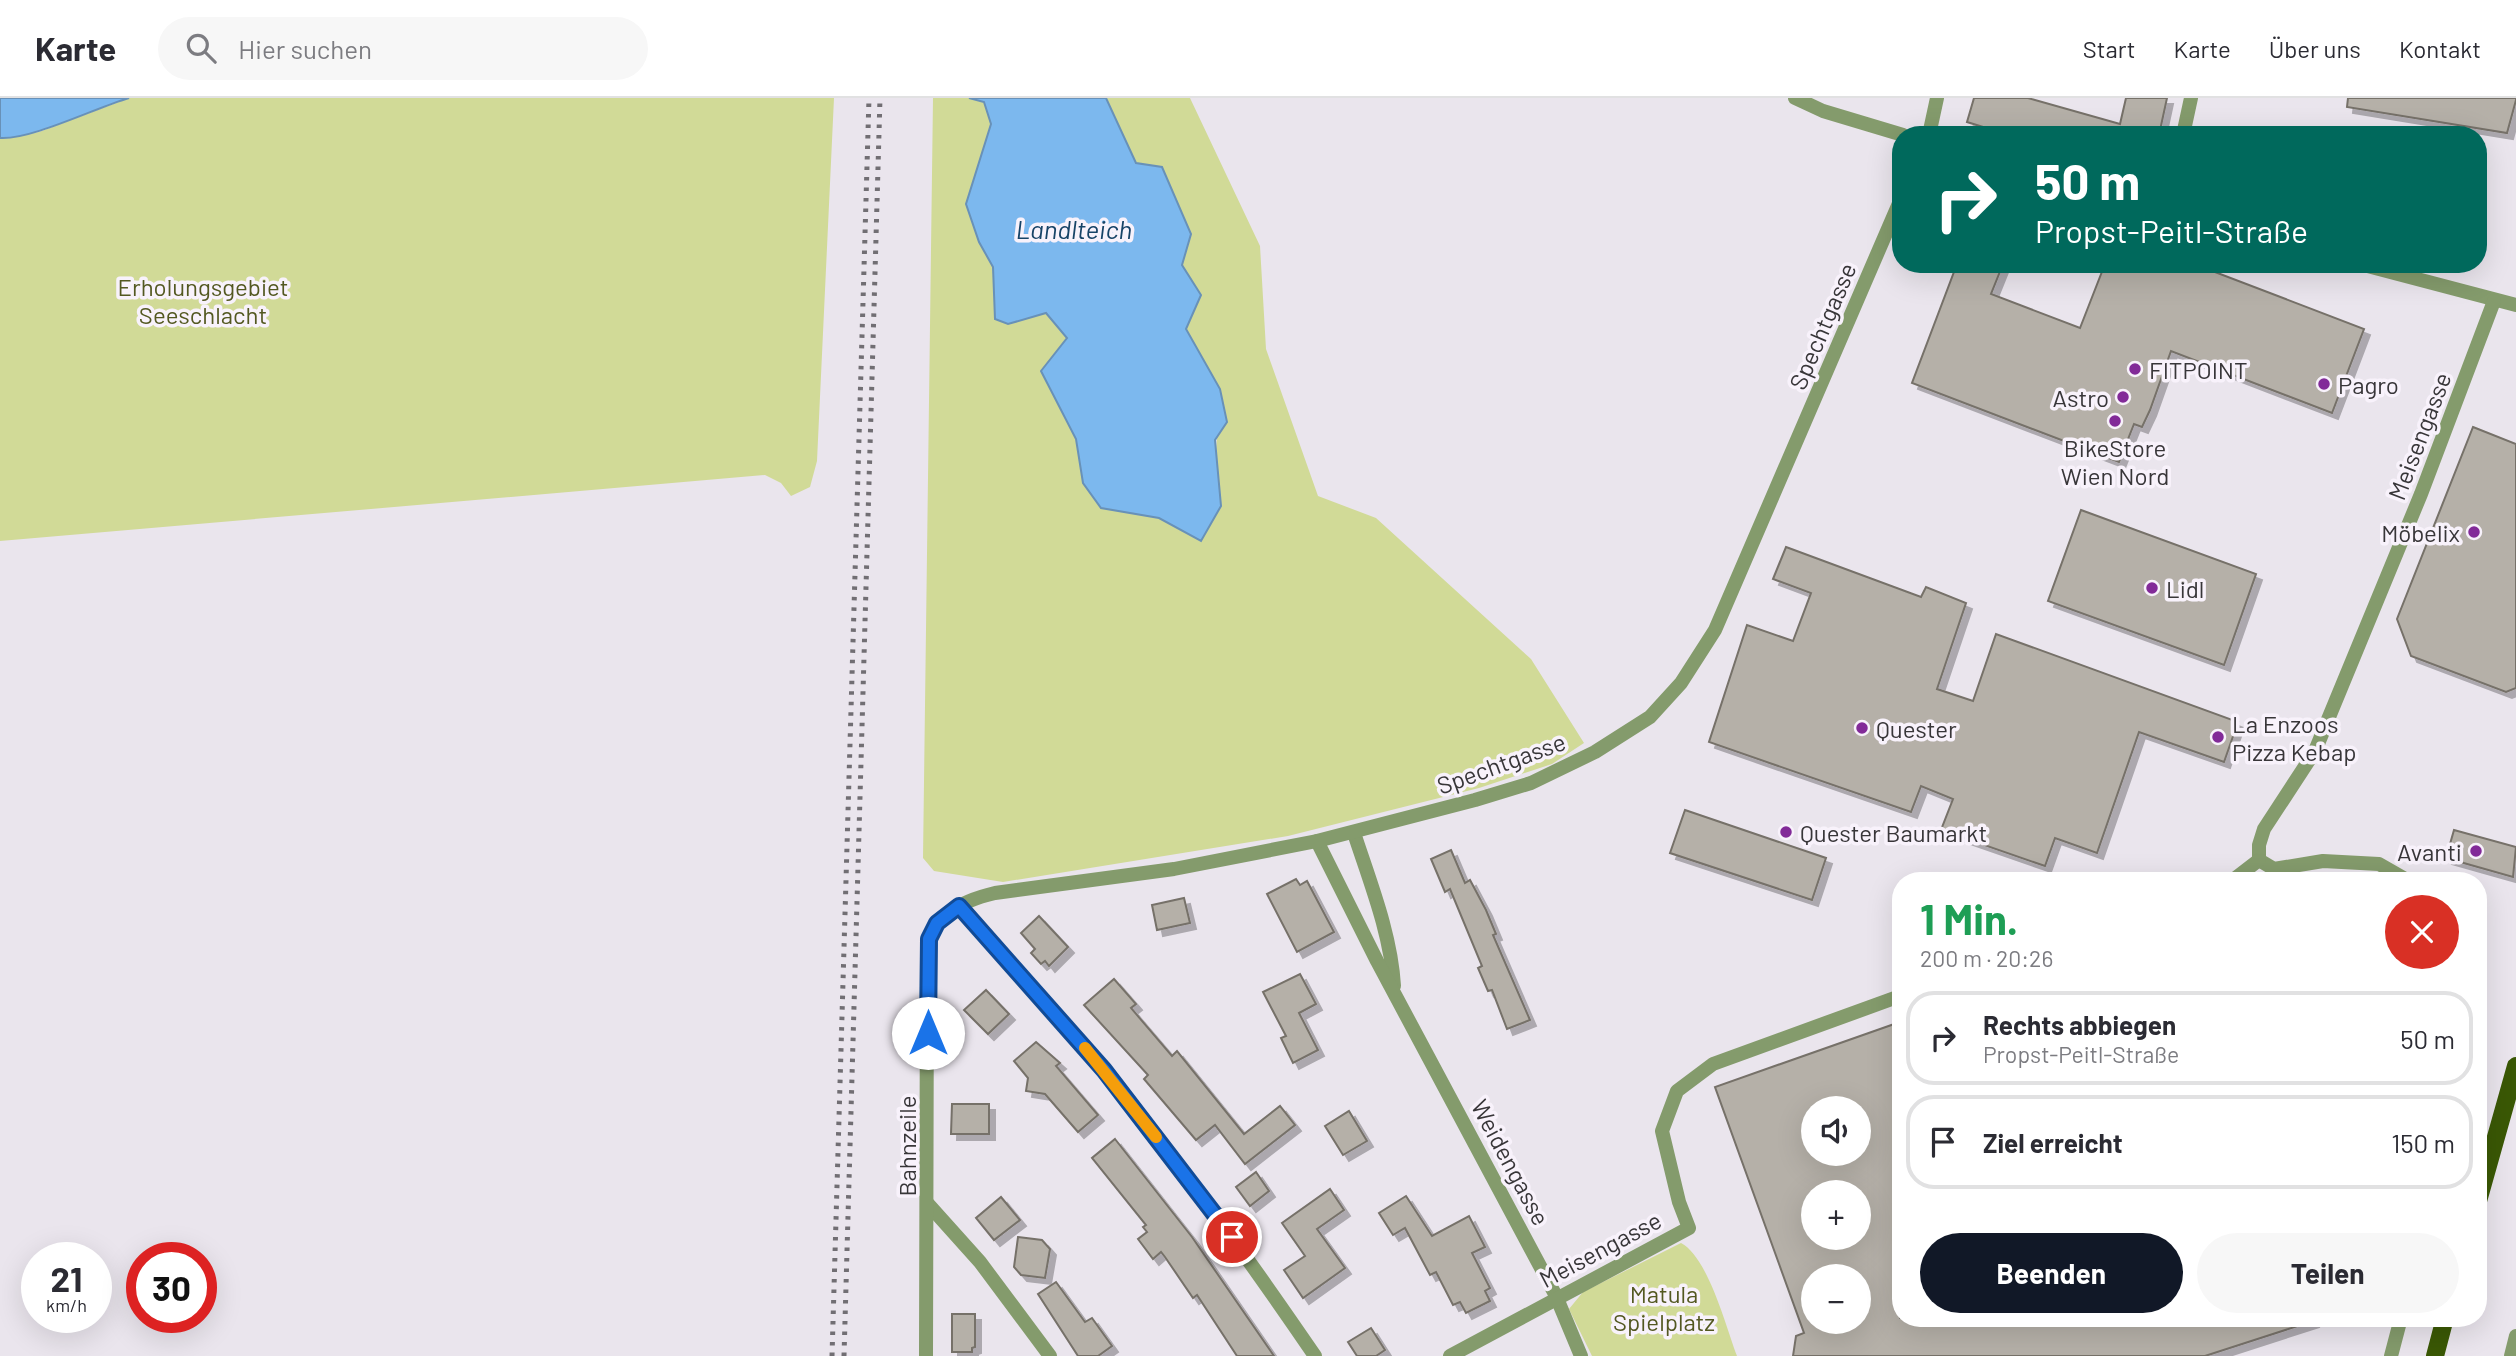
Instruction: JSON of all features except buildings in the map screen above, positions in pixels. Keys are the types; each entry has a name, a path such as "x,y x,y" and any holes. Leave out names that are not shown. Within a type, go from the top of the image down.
{"main road":[{"path":"2487,1169 2516,1066"},
{"path":"2435,1356 2443,1327"}],"street":[{"path":"1795,98 1823,111 1892,132"},
{"path":"1931,126 1937,98"},
{"path":"2185,126 2191,98"},
{"name":"Spechtgasse","path":"959,906 995,893 1164,871 1354,833 1486,797 1555,773 1634,729 1672,695 1701,654 1721,618 1892,220"},
{"path":"2394,273 2516,306"},
{"name":"Meisengasse","path":"2259,860 2259,845 2264,828 2315,751 2421,494 2494,300"},
{"name":"Weidengasse","path":"1354,833 1390,953 1395,991"},
{"name":"Weidengasse","path":"1317,842 1556,1296 1581,1356"},
{"path":"2243,872 2259,860 2274,869 2323,861 2379,864 2393,872"},
{"path":"959,906 1129,1102 1211,1209 1315,1356"},
{"name":"Bahnzeile","path":"926,1356 928,946 937,923 959,906"},
{"name":"Meisengasse","path":"1450,1356 1556,1296 1689,1228 1679,1202 1662,1130 1677,1091 1713,1064 1892,999"},
{"path":"928,1204 980,1262 1050,1356"},
{"path":"2391,1356 2398,1327"},
{"path":"2511,1356 2516,1336"}],"green space":[{"name":"Erholungsgebiet Seeschlacht","path":"129,98 834,98 817,461 810,487 791,496 781,483 765,475 0,541 0,138 39,132"},
{"path":"933,98 969,98 984,102 991,124 966,204 979,242 993,267 995,319 1008,324 1046,313 1068,338 1041,371 1076,439 1083,483 1101,508 1159,518 1201,541 1215,467 1220,389 1186,329 1200,295 1182,265 1191,234 1136,163 1106,98 1190,98 1260,246 1266,349 1318,496 1376,518 1531,659 1584,743 1552,764 1479,788 1288,836 1003,882 934,871 923,858"},
{"name":"Matula Spielplatz","path":"1681,1243 1700,1262 1708,1277 1737,1356 1592,1356 1569,1309 1583,1292"}],"water":[{"path":"0,98 129,98 45,129 0,138"},
{"name":"Landlteich","path":"969,98 1106,98 1136,163 1162,167 1191,234 1182,265 1201,295 1186,329 1220,389 1227,422 1215,440 1221,506 1201,541 1159,518 1101,508 1083,483 1076,439 1041,371 1067,338 1046,313 1008,324 995,319 993,267 979,242 966,204 991,124 984,102"}],"railway":[{"path":"832,1356 869,98"},
{"path":"844,1356 880,98"}],"slow traffic":[{"path":"1085,1048 1156,1137"}],"place":[{"name":"FITPOINT","path":"2135,369"},
{"name":"Pagro","path":"2324,384"},
{"name":"Astro","path":"2123,397"},
{"name":"BikeStore Wien Nord","path":"2115,421"},
{"name":"Möbelix","path":"2474,532"},
{"name":"Lidl","path":"2152,588"},
{"name":"Quester","path":"1862,728"},
{"name":"La Enzoos Pizza Kebap","path":"2218,737"},
{"name":"Quester Baumarkt","path":"1786,832"},
{"name":"Avanti","path":"2476,851"}],"route":[{"path":"928,1033 929,939 937,923 959,906 1104,1070 1232,1237"}]}
